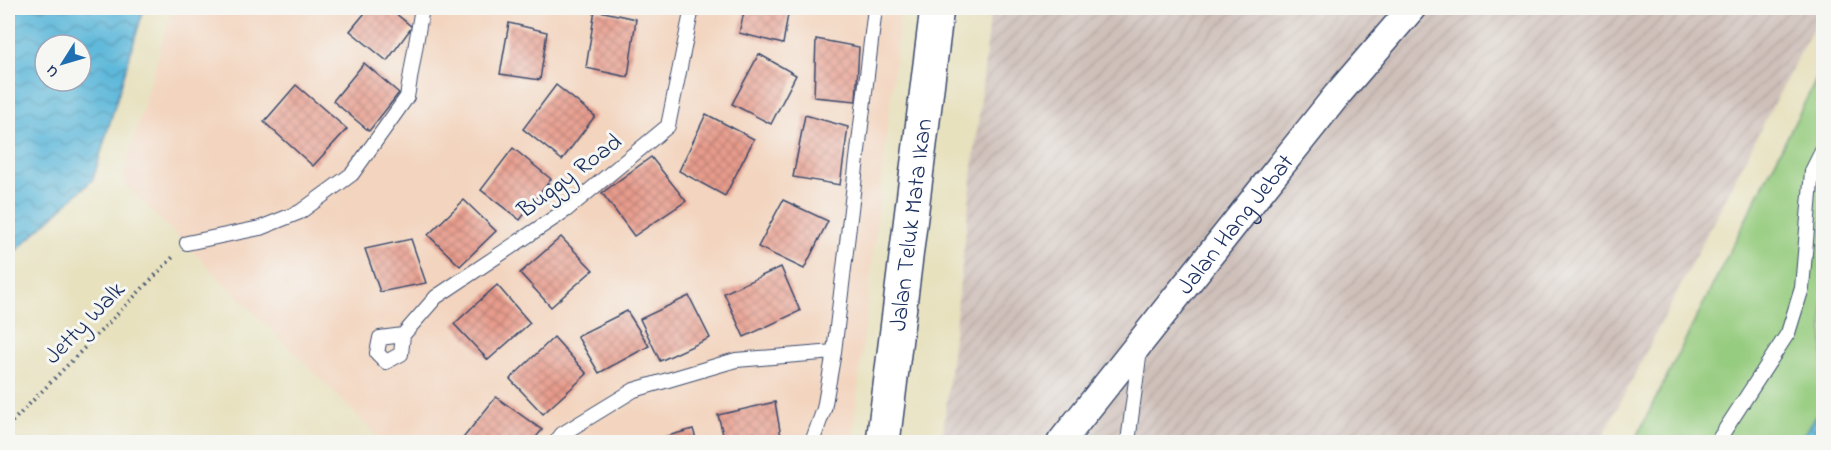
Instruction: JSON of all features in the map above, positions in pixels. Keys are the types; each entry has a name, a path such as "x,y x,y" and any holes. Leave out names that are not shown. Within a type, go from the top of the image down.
{"main road":[{"name":"Jalan Teluk Mata Ikan","path":"883,442 937,8"}],"street":[{"name":"Jalan Hang Jebat","path":"1061,442 1337,95 1412,8"}],"lane":[{"path":"187,243 260,228 300,212 352,174 406,97 422,8"},
{"name":"Buggy Road","path":"402,334 436,297 566,210 668,126 692,8"},
{"path":"812,442 824,409 834,352 875,8"},
{"path":"1717,442 1788,333 1802,288 1812,171 1824,147"},
{"path":"1128,442 1141,344"},
{"path":"556,442 562,434 634,390 736,360 834,352"}],"path":[{"name":"Jetty Walk","path":"8,426 187,243"}],"shaded area":[{"path":"172,8 901,8 852,442 384,442 122,181"},
{"path":"991,8 1823,8 1600,442 942,442"}],"green space":[{"path":"1823,66 1823,442 1634,442"}],"water":[{"path":"8,8 144,8 93,179 8,258"},
{"path":"1823,407 1823,442 1798,442"}],"building":[{"path":"369,8 389,8 412,27 387,61 350,31"},
{"path":"745,8 789,8 783,44 739,33"},
{"path":"595,10 636,19 628,77 586,68"},
{"path":"509,23 547,32 540,80 500,74"},
{"path":"816,39 859,47 856,101 814,97"},
{"path":"759,54 796,75 771,124 732,104"},
{"path":"364,63 399,93 369,131 333,101"},
{"path":"296,85 347,129 313,166 264,122"},
{"path":"556,85 595,116 562,160 523,129"},
{"path":"706,114 754,139 725,196 679,171"},
{"path":"805,115 848,127 840,185 793,177"},
{"path":"513,148 551,179 520,220 481,190"},
{"path":"651,157 686,201 634,236 602,193"},
{"path":"464,200 496,231 460,266 428,235"},
{"path":"783,200 828,221 804,269 758,247"},
{"path":"561,237 593,270 551,307 520,273"},
{"path":"411,239 426,283 380,292 365,249"},
{"path":"781,267 800,311 744,337 724,293"},
{"path":"497,285 530,323 488,360 454,324"},
{"path":"689,296 710,338 660,361 640,319"},
{"path":"627,311 649,346 599,373 577,336"},
{"path":"554,337 587,374 543,414 510,379"},
{"path":"496,397 542,430 532,442 460,442"},
{"path":"775,402 782,442 725,442 718,415"},
{"path":"693,429 697,442 646,442"}]}
